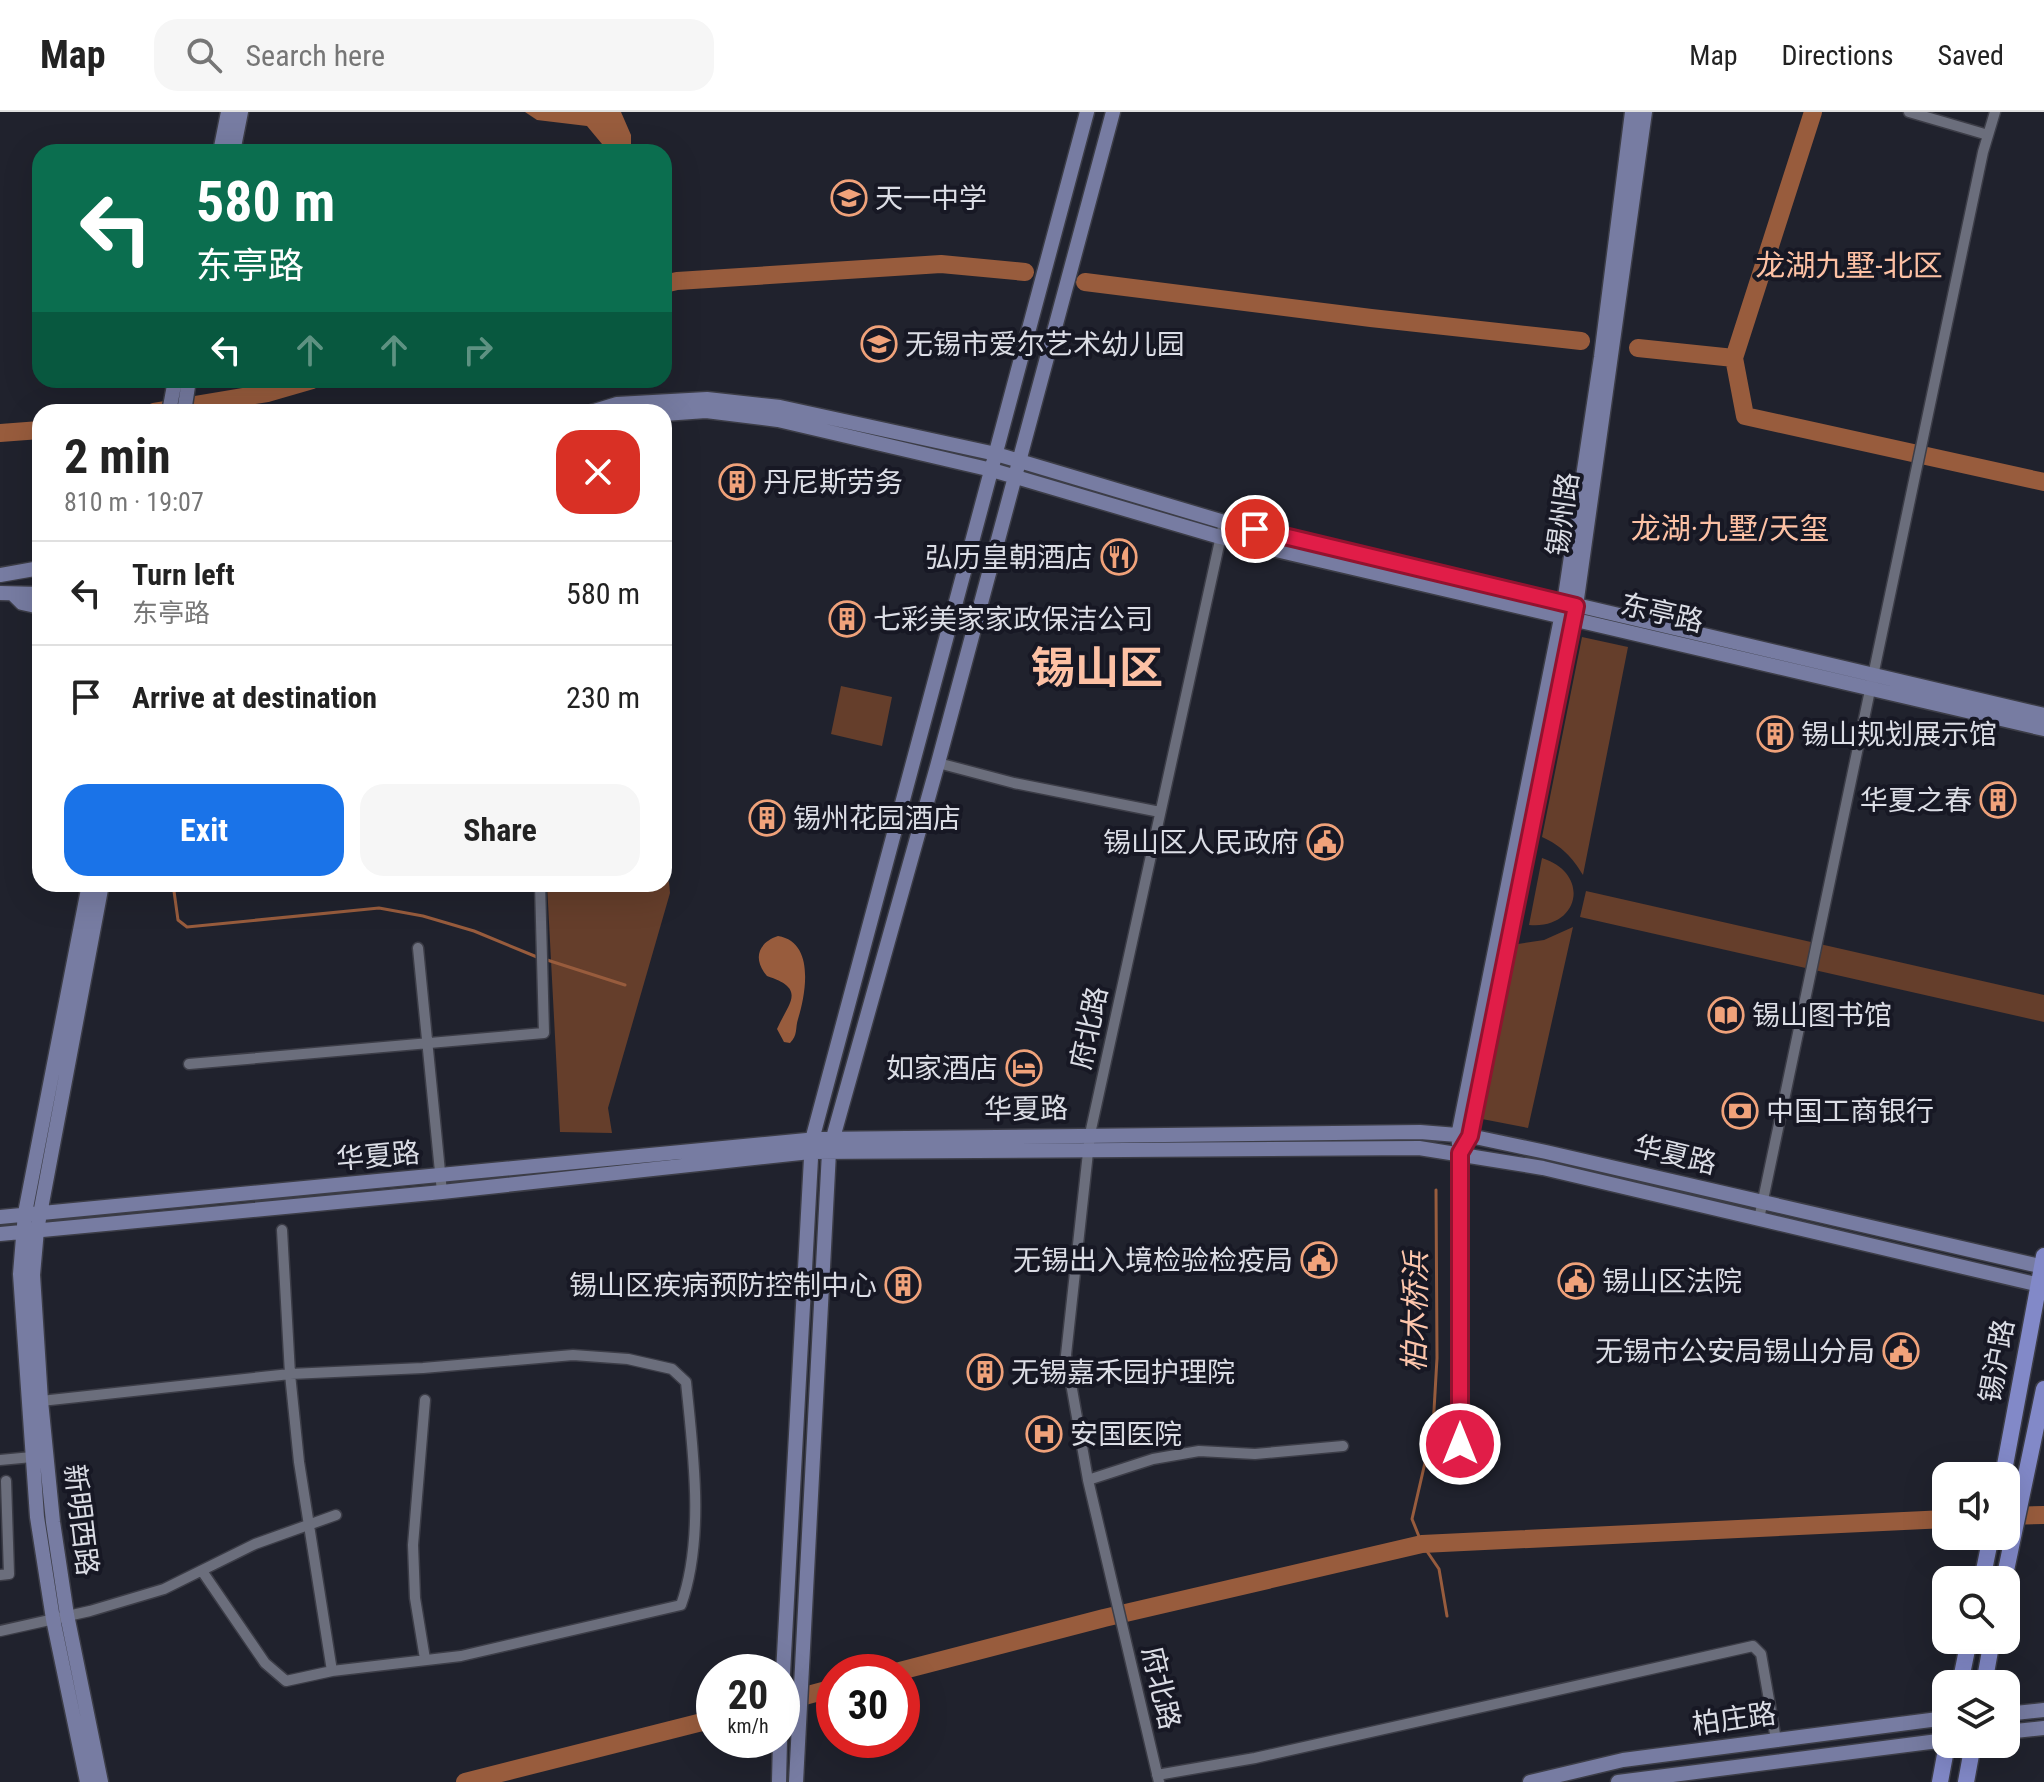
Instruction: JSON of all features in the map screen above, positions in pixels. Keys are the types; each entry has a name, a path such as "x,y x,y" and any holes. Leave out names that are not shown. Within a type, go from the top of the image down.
{"main road":[{"name":"锡沪路","path":"2006,1462 2043,1264"},
{"path":"2006,1566 2044,1389"},
{"path":"1940,1782 1944,1758"},
{"path":"1966,1782 1970,1758"}],"street":[{"path":"222,144 228,112"},
{"path":"235,144 241,112"},
{"path":"784,1654 811,1146 1087,112"},
{"path":"796,1782 831,1145 938,763 1113,112"},
{"name":"锡州路","path":"1569,611 1632,112"},
{"name":"锡州路","path":"1460,1476 1460,1153 1569,611 1645,112"},
{"path":"1909,112 1988,135"},
{"path":"1759,1219 1927,419 1995,112"},
{"name":"东亭路","path":"617,404 707,399 780,407 996,454 1222,530"},
{"name":"东亭路","path":"672,413 706,411 778,420 992,470 1222,530 1871,682 2044,729"},
{"name":"府北路","path":"1158,1778 1088,1480 1066,1355 1090,1134 1222,530"},
{"path":"0,575 32,569"},
{"path":"0,575 32,577"},
{"path":"6,593 32,594"},
{"path":"6,593 32,605"},
{"name":"东亭路","path":"1871,682 2044,715"},
{"path":"938,763 1014,783 1160,812"},
{"name":"新明西路","path":"87,892 25,1213 30,1231 60,1617 87,1782"},
{"name":"新明西路","path":"101,892 41,1212 30,1231 20,1274 37,1517 101,1782"},
{"path":"189,1064 544,1033 540,892"},
{"path":"418,948 442,1192"},
{"name":"华夏路","path":"0,1217 811,1146 1090,1134 1420,1132 1464,1136 2043,1264"},
{"name":"华夏路","path":"831,1145 1087,1150 1419,1148 1543,1168 2041,1286"},
{"name":"华夏路","path":"0,1234 442,1192 811,1146"},
{"path":"282,1230 290,1374 332,1671"},
{"path":"41,1401 290,1374 423,1368 573,1355 628,1359 672,1369 686,1382 695,1489 687,1587 681,1605 461,1656 332,1671 286,1681 265,1663 202,1571"},
{"path":"425,1400 413,1545 415,1598 425,1659"},
{"path":"1088,1480 1153,1459 1199,1451 1255,1454 1343,1446"},
{"path":"0,1460 32,1457"},
{"path":"0,1575 9,1574 6,1481"},
{"path":"0,1631 164,1589 255,1544 336,1515"},
{"path":"1158,1778 1753,1646 1761,1654 1776,1740"},
{"path":"2020,1713 2044,1710"},
{"name":"柏庄路","path":"1530,1782 1623,1760 1932,1720"},
{"path":"2020,1731 2044,1728"},
{"name":"柏庄路","path":"1618,1782 1932,1744"},
{"path":"779,1782 780,1758"}],"shaded area":[{"path":"525,112 621,112 631,135 631,144 602,144 587,126 537,120"},
{"path":"1582,637 1628,647 1583,875 1566,853 1542,837"},
{"path":"841,686 892,697 882,746 831,734"},
{"path":"1542,858 1558,866 1568,876 1573,899 1559,919 1529,925"},
{"path":"1586,891 2044,995 2044,1022 1580,917"},
{"path":"547,892 670,892 608,1108 612,1133 560,1132"},
{"path":"1573,927 1528,1128 1482,1119 1518,944 1544,940"},
{"path":"778,936 790,940 798,948 805,970 801,1008 790,1043 784,1042 777,1029 790,1004 791,991 767,976 759,958 765,943"}],"waterway":[{"path":"1638,348 1734,358 1813,112"},
{"path":"672,282 941,264 1025,272"},
{"path":"1085,282 1581,341"},
{"path":"1734,358 1745,416 2044,482"},
{"path":"202,404 284,388"},
{"path":"0,433 32,431"},
{"path":"174,892 178,920 187,927 379,908 423,916 474,931 537,957"},
{"path":"544,959 625,985"},
{"name":"柏木桥浜","path":"1436,1190 1437,1358 1433,1428 1412,1519 1422,1544 1439,1569 1447,1616"},
{"path":"2020,1516 2044,1515"},
{"path":"920,1666 1104,1618 1422,1544 1932,1520"},
{"path":"800,1697 816,1693"},
{"path":"465,1782 696,1724"}],"place":[{"name":"天一中学","path":"849,198"},
{"name":"无锡市爱尔艺术幼儿园","path":"879,344"},
{"name":"丹尼斯劳务","path":"737,482"},
{"name":"弘历皇朝酒店","path":"1119,557"},
{"name":"七彩美家家政保洁公司","path":"847,619"},
{"name":"锡山规划展示馆","path":"1775,734"},
{"name":"华夏之春","path":"1998,800"},
{"name":"锡州花园酒店","path":"767,818"},
{"name":"锡山区人民政府","path":"1325,842"},
{"name":"锡山图书馆","path":"1726,1015"},
{"name":"如家酒店","path":"1024,1068"},
{"name":"中国工商银行","path":"1740,1111"},
{"name":"无锡出入境检验检疫局","path":"1319,1260"},
{"name":"锡山区法院","path":"1576,1281"},
{"name":"锡山区疾病预防控制中心","path":"903,1285"},
{"name":"无锡市公安局锡山分局","path":"1901,1351"},
{"name":"无锡嘉禾园护理院","path":"985,1372"},
{"name":"安国医院","path":"1044,1434"}],"district":[{"name":"龙湖九墅-北区","path":"1849,265"},
{"name":"龙湖·九墅/天玺","path":"1730,528"},
{"name":"锡山区","path":"1097,668"}],"route":[{"path":"1255,529 1576,606 1470,1136 1460,1153 1460,1444"}]}
